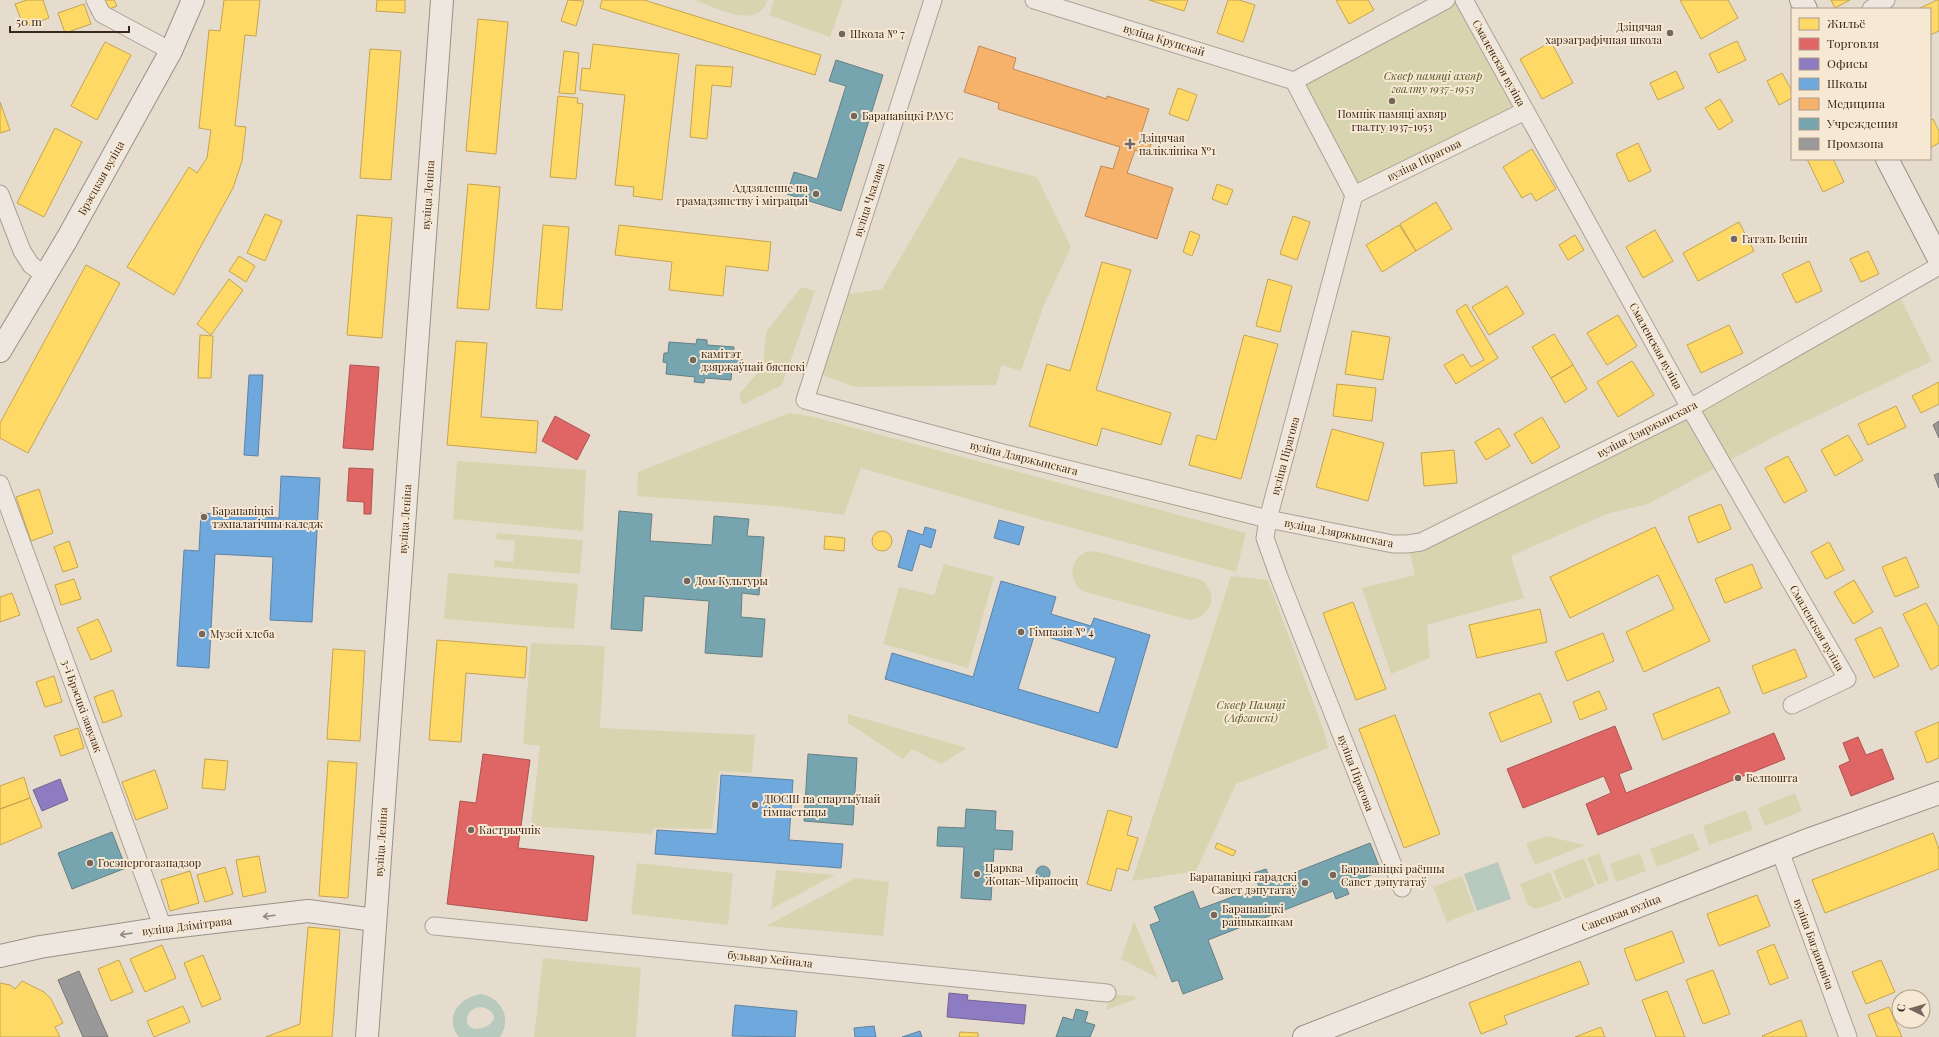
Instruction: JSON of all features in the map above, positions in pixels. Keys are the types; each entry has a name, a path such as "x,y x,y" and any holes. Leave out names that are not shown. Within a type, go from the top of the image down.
{"main road":[{"name":"Брэсцкая вуліца","path":"0,351 45,275 171,51 193,0"},
{"name":"вуліца Леніна","path":"367,1037 442,0"},
{"path":"1888,160 1939,259"},
{"name":"Савецкая вуліца","path":"1304,1037 1780,851 1939,793"},
{"name":"вуліца Дзімітрава","path":"0,956 40,946 163,928 308,911 375,920"}],"street":[{"path":"95,0 102,14 171,51"},
{"name":"вуліца Чкалава","path":"805,400 933,0"},
{"name":"вуліца Крупскай","path":"1034,0 1294,81"},
{"path":"1354,195 1294,81 1446,0"},
{"name":"Смаленская вуліца","path":"1464,0 1690,408 1847,679 1792,705"},
{"path":"1873,8 1886,0"},
{"name":"вуліца Пірагова","path":"1402,888 1279,577 1266,538 1268,520 1354,195 1525,111"},
{"path":"0,194 22,250 31,265 45,275"},
{"name":"вуліца Дзяржынскага","path":"805,400 995,451 1268,520 1393,544 1407,544 1421,542 1690,408 1939,266"},
{"name":"3-і Брэсцкі завулак","path":"0,484 163,928"},
{"name":"вуліца Багдановіча","path":"1780,851 1848,1037"},
{"name":"бульвар Хейнала","path":"434,926 1107,993"}],"green space":[{"path":"695,0 768,0 763,9 755,14 746,16 725,12"},
{"path":"774,0 843,0 830,37 769,15"},
{"name":"Сквер памяці ахвяр гвалту 1937-1953","path":"1452,0 1461,0 1519,109 1355,191 1298,82"},
{"path":"959,157 1037,177 1071,247 1044,305 1021,371 1002,365 996,385 855,387 817,373 849,294 882,289"},
{"path":"801,287 815,291 782,385 742,405 739,394 763,367 766,332"},
{"path":"1901,299 1932,361 1783,432 1648,504 1607,514 1511,556 1524,598 1427,625 1430,658 1391,674 1362,588 1415,575 1410,553 1790,359"},
{"path":"789,413 814,417 1246,533 1236,572 1013,512 861,468 844,515 777,506 637,496 638,472"},
{"path":"457,461 586,470 583,531 453,519"},
{"path":"497,533 583,540 580,574 494,567 494,560 513,562 515,541 496,539"},
{"path":"1088,551 1099,552 1202,580 1210,592 1211,604 1204,614 1198,618 1190,620 1082,591 1074,580 1073,569 1077,558"},
{"path":"944,564 994,577 968,668 883,644 899,587 934,595"},
{"path":"448,573 578,584 574,629 444,619"},
{"name":"Сквер Памяці (Афганскі)","path":"1231,576 1268,580 1325,734 1328,748 1236,784 1196,871 1132,881"},
{"path":"531,643 605,646 600,728 755,735 752,773 719,771 712,829 653,828 652,834 531,826 540,746 523,744"},
{"path":"848,714 967,748 941,764 912,749 903,759 848,723"},
{"path":"1795,793 1802,811 1765,826 1758,808"},
{"path":"1746,810 1753,830 1709,845 1703,826"},
{"path":"1693,833 1700,850 1657,867 1650,849"},
{"path":"1546,836 1585,845 1535,865 1526,844"},
{"path":"1599,853 1609,880 1598,885 1587,858"},
{"path":"1640,853 1646,871 1616,882 1610,864"},
{"path":"1584,858 1595,886 1565,899 1553,871"},
{"path":"637,863 733,873 728,925 631,914"},
{"path":"776,870 835,875 771,909"},
{"path":"1550,872 1562,900 1536,909 1528,905 1520,884"},
{"path":"1462,876 1475,911 1447,922 1433,887"},
{"path":"856,878 889,882 883,936 766,926"},
{"path":"1134,921 1158,978 1121,959"},
{"path":"543,958 641,968 636,1037 534,1037"},
{"path":"1111,994 1135,996 1136,999 1106,1010"}],"shaded area":[{"path":"1498,862 1511,899 1477,911 1464,874"},
{"path":"482,994 495,1000 500,1005 505,1016 505,1023 500,1037 459,1037 454,1030 453,1016 456,1009 461,1003 474,996","holes":["482,1007 490,1011 494,1016 490,1024 478,1029 472,1028 468,1025 468,1014 475,1008"]}],"building: Жильё":[{"path":"27,0 43,0 49,18 24,27 15,4"},
{"path":"100,0 114,0 117,6 104,11"},
{"path":"224,0 260,0 256,36 245,35 235,126 246,127 242,161 233,188 174,295 127,267 189,167 197,173 207,158 211,130 199,128 209,30 220,31"},
{"path":"377,0 405,0 405,13 376,11"},
{"path":"568,0 584,1 576,26 561,21"},
{"path":"602,0 644,0 821,55 815,75 600,8"},
{"path":"1149,0 1188,0 1184,11"},
{"path":"1228,0 1239,0 1255,5 1243,42 1217,33"},
{"path":"1336,0 1368,0 1374,10 1349,24"},
{"path":"1680,0 1728,0 1738,18 1701,39"},
{"path":"1831,0 1850,0 1835,8"},
{"path":"1939,0 1939,31 1931,35 1931,8 1920,8"},
{"path":"84,4 91,24 65,33 58,13"},
{"path":"478,19 508,22 496,154 466,151"},
{"path":"1737,41 1746,60 1718,73 1709,54"},
{"path":"105,42 131,55 97,120 71,106"},
{"path":"1551,42 1573,83 1542,99 1520,59"},
{"path":"593,44 679,54 662,200 633,196 634,187 615,185 625,95 580,90 582,68 590,69"},
{"path":"370,49 401,51 391,180 360,178"},
{"path":"564,51 579,53 575,94 559,93"},
{"path":"696,65 733,67 731,87 712,85 707,139 690,137"},
{"path":"1676,71 1684,88 1658,100 1650,83"},
{"path":"1782,73 1791,89 1791,99 1779,105 1767,81"},
{"path":"1178,88 1197,95 1188,121 1169,114"},
{"path":"558,96 578,98 577,103 583,104 576,179 550,177"},
{"path":"1720,99 1733,121 1719,130 1705,108"},
{"path":"0,102 10,130 0,133"},
{"path":"1933,119 1939,131 1939,143 1931,147 1931,120"},
{"path":"55,128 82,142 44,217 17,203"},
{"path":"1638,143 1651,171 1629,182 1616,154"},
{"path":"1532,149 1556,189 1536,201 1531,193 1522,198 1503,167"},
{"path":"1807,160 1833,160 1844,182 1823,192"},
{"path":"468,184 500,187 489,310 457,308"},
{"path":"1217,184 1233,190 1227,205 1212,199"},
{"path":"1436,202 1452,229 1416,251 1400,224"},
{"path":"265,214 282,221 265,261 247,253"},
{"path":"357,215 392,218 382,338 347,335"},
{"path":"1293,216 1310,222 1297,260 1280,254"},
{"path":"1739,222 1754,251 1698,281 1683,253"},
{"path":"543,225 569,227 562,310 536,308"},
{"path":"619,225 771,242 768,271 726,266 723,296 669,290 672,262 615,255"},
{"path":"1399,225 1416,251 1382,272 1366,245"},
{"path":"1655,230 1673,261 1643,278 1626,247"},
{"path":"1190,231 1200,235 1192,256 1183,252"},
{"path":"1575,235 1584,250 1568,260 1559,245"},
{"path":"1868,251 1879,274 1861,282 1850,259"},
{"path":"239,256 255,266 246,282 229,271"},
{"path":"1809,261 1822,291 1796,303 1782,274"},
{"path":"1102,262 1131,270 1096,390 1171,413 1161,445 1102,428 1097,446 1029,426 1047,364 1070,371"},
{"path":"86,265 120,283 28,453 0,438 0,423"},
{"path":"229,279 243,290 211,335 197,324"},
{"path":"1268,279 1292,286 1280,332 1256,326"},
{"path":"1507,286 1524,314 1489,335 1472,307"},
{"path":"1466,304 1498,358 1456,384 1444,365 1463,354 1471,367 1484,360 1456,311"},
{"path":"1618,315 1637,346 1607,365 1587,333"},
{"path":"1729,325 1743,353 1701,373 1687,345"},
{"path":"1352,331 1390,337 1383,380 1345,374"},
{"path":"1554,334 1573,365 1551,378 1532,347"},
{"path":"200,335 213,336 211,378 198,378"},
{"path":"1244,335 1278,344 1241,479 1189,465 1197,435 1216,440"},
{"path":"456,341 487,343 481,417 538,421 536,453 447,445"},
{"path":"1632,361 1654,395 1618,417 1597,382"},
{"path":"1573,365 1587,389 1565,403 1551,378"},
{"path":"1939,382 1939,404 1921,413 1912,396"},
{"path":"1337,384 1376,388 1372,421 1333,416"},
{"path":"1896,406 1906,427 1868,445 1858,424"},
{"path":"1542,417 1560,447 1532,464 1514,434"},
{"path":"1499,428 1510,446 1486,460 1475,442"},
{"path":"1332,429 1384,443 1368,501 1316,487"},
{"path":"1848,435 1863,460 1835,476 1821,450"},
{"path":"1454,450 1457,483 1424,486 1421,453"},
{"path":"1788,456 1807,491 1784,503 1765,468"},
{"path":"39,489 53,533 31,541 16,497"},
{"path":"1721,504 1731,529 1698,543 1688,517"},
{"path":"1655,527 1710,641 1644,672 1626,632 1674,609 1658,575 1570,618 1550,577"},
{"path":"882,531 889,534 892,541 889,548 882,551 875,548 872,541 875,534"},
{"path":"825,536 845,538 844,551 824,549"},
{"path":"69,541 78,567 63,572 54,547"},
{"path":"1829,542 1844,570 1826,579 1811,552"},
{"path":"1906,557 1919,587 1895,597 1882,567"},
{"path":"1752,564 1762,588 1725,603 1715,579"},
{"path":"74,579 81,599 61,605 55,585"},
{"path":"1854,580 1873,612 1853,624 1834,592"},
{"path":"12,593 20,615 0,622 0,597"},
{"path":"1353,602 1386,689 1356,700 1323,613"},
{"path":"1926,603 1939,627 1939,665 1931,670 1903,614"},
{"path":"1540,609 1547,642 1477,658 1469,625"},
{"path":"98,619 112,651 91,660 77,628"},
{"path":"1881,627 1899,666 1874,678 1855,639"},
{"path":"1603,633 1614,661 1567,681 1555,652"},
{"path":"437,640 527,647 525,678 466,673 461,742 429,740"},
{"path":"333,649 365,651 360,741 327,739"},
{"path":"1795,649 1807,677 1763,694 1752,666"},
{"path":"54,676 62,702 45,707 36,682"},
{"path":"1719,687 1730,713 1663,740 1653,714"},
{"path":"113,690 122,716 103,723 94,697"},
{"path":"1599,691 1607,709 1580,720 1573,702"},
{"path":"1540,693 1552,722 1501,742 1489,713"},
{"path":"1395,715 1440,834 1404,848 1359,729"},
{"path":"1939,722 1939,758 1927,763 1915,732"},
{"path":"78,728 84,748 61,756 54,736"},
{"path":"205,759 228,761 225,790 202,788"},
{"path":"328,761 357,763 348,898 319,896"},
{"path":"155,770 168,808 136,820 122,782"},
{"path":"24,777 30,798 0,809 0,786"},
{"path":"30,798 42,827 0,845 0,809"},
{"path":"1108,810 1132,817 1127,835 1138,838 1128,871 1117,868 1111,891 1087,884"},
{"path":"1933,833 1939,849 1939,869 1825,913 1812,880"},
{"path":"1217,843 1236,851 1233,856 1215,848"},
{"path":"259,856 266,892 243,897 236,860"},
{"path":"225,867 233,894 205,902 197,875"},
{"path":"190,871 199,903 170,911 161,880"},
{"path":"1757,895 1770,926 1719,946 1707,914"},
{"path":"308,927 340,930 332,1037 266,1037 300,1024"},
{"path":"1672,931 1684,962 1636,981 1624,949"},
{"path":"1774,944 1788,978 1770,985 1757,951"},
{"path":"162,945 176,978 145,992 130,959"},
{"path":"203,955 221,999 202,1007 184,963"},
{"path":"119,960 133,992 111,1001 98,969"},
{"path":"1881,960 1894,989 1891,989 1891,994 1866,1004 1852,972"},
{"path":"1580,961 1589,984 1504,1016 1507,1024 1481,1034 1469,1003"},
{"path":"1713,970 1730,1014 1703,1024 1686,980"},
{"path":"22,981 44,992 51,999 63,1023 55,1027 60,1037 0,1037 0,983 10,985 15,989"},
{"path":"1667,991 1685,1037 1656,1037 1642,1000"},
{"path":"183,1006 190,1022 154,1037 147,1021"},
{"path":"1889,1007 1891,1012 1891,1029 1899,1029 1902,1037 1877,1037 1868,1015"},
{"path":"1801,1020 1807,1037 1762,1036"},
{"path":"1601,1027 1605,1037 1575,1037"},
{"path":"960,1032 978,1033 978,1037 959,1037"}],"building: Торговля":[{"path":"350,365 379,367 373,450 343,448"},
{"path":"555,416 590,435 577,460 542,441"},
{"path":"349,468 373,469 371,514 364,514 364,502 347,501"},
{"path":"1615,726 1632,769 1619,774 1626,793 1774,733 1785,759 1598,835 1586,804 1611,793 1604,776 1523,808 1507,769"},
{"path":"1858,737 1866,755 1882,749 1894,779 1851,796 1839,766 1850,761 1843,743"},
{"path":"483,754 530,760 518,848 594,856 587,921 447,904 460,801 476,803"}],"building: Офисы":[{"path":"60,779 68,800 42,811 33,790"},
{"path":"949,993 968,995 967,1000 1026,1005 1024,1024 947,1017"}],"building: Школы":[{"path":"249,375 263,375 258,456 244,455"},
{"name":"Баранавіцкі тэхналагічны каледж","path":"281,476 320,478 312,622 270,620 273,557 215,554 209,668 177,666 184,550 199,551 201,513 279,518"},
{"path":"999,520 1024,527 1019,545 994,538"},
{"path":"925,527 936,530 931,548 920,544 912,571 898,567 908,530 923,535"},
{"path":"1001,581 1056,597 1051,614 1091,626 1094,618 1150,635 1117,748 885,679 892,653 973,677","holes":["1035,633 1116,658 1099,713 1018,689"]},
{"name":"ДЮСШ па спартыўнай гімнастыцы","path":"721,775 793,780 789,840 843,844 841,868 655,854 657,830 717,834"},
{"path":"735,1005 797,1011 795,1037 732,1036"},
{"path":"874,1026 876,1037 855,1037 854,1028"},
{"path":"920,1031 922,1037 902,1037"}],"building: Медицина":[{"name":"Дзіцячая паліклініка №1","path":"979,46 1016,58 1013,69 1107,99 1107,96 1149,109 1140,137 1152,141 1148,154 1135,150 1127,173 1173,188 1157,239 1085,216 1101,166 1113,169 1120,147 998,109 999,103 964,92"}],"building: Учреждения":[{"name":"Баранавіцкі РАУС","path":"836,60 883,75 841,211 787,194 794,172 817,179 846,86 829,81"},
{"path":"697,339 707,340 707,345 734,347 733,358 742,359 741,368 732,368 731,380 705,378 704,383 694,382 695,377 666,374 667,363 663,362 664,353 668,353 669,342 696,344"},
{"name":"Дом Культуры","path":"619,511 652,514 650,541 712,545 714,516 749,519 747,536 764,537 759,595 742,593 741,617 765,619 762,657 705,653 709,601 644,596 642,631 611,629"},
{"path":"808,754 857,758 853,825 804,821"},
{"name":"Царква Жонак-Міраносіц","path":"966,809 996,811 995,830 1013,831 1012,850 994,849 991,900 961,898 964,847 937,846 938,827 965,828"},
{"path":"112,832 126,868 72,889 58,853"},
{"name":"Баранавіцкі райвыканкам","path":"1370,843 1381,871 1345,885 1349,894 1336,899 1333,891 1208,940 1223,979 1183,994 1178,980 1172,982 1150,925 1160,921 1154,907 1193,891 1200,909 1259,887 1254,873 1266,869 1271,882"},
{"path":"1043,866 1048,868 1050,873 1048,878 1043,880 1038,878 1036,873 1038,868"},
{"path":"1076,1009 1088,1012 1085,1022 1095,1025 1090,1037 1056,1037 1063,1017 1073,1020"}],"building: Промзона":[{"path":"1939,421 1939,438 1933,425"},
{"path":"1939,473 1939,488 1934,475"},
{"path":"79,971 108,1037 83,1037 58,980"}],"place":[{"name":"Дзіцячая харэаграфічная школа","path":"1670,33"},
{"name":"Школа № 7","path":"842,34"},
{"name":"Помнік памяці ахвяр гвалту 1937-1953","path":"1392,101"},
{"name":"Баранавіцкі РАУС","path":"854,116"},
{"name":"Дзіцячая паліклініка №1","path":"1130,144"},
{"name":"Аддзяленне па грамадзянству і міграцыі","path":"816,194"},
{"name":"Гатэль Венін","path":"1734,239"},
{"name":"камітэт дзяржаўнай бяспекі","path":"693,360"},
{"name":"Баранавіцкі тэхналагічны каледж","path":"204,517"},
{"name":"Дом Культуры","path":"687,581"},
{"name":"Гімназія № 4","path":"1021,632"},
{"name":"Музей хлеба","path":"202,634"},
{"name":"Белпошта","path":"1738,778"},
{"name":"ДЮСШ па спартыўнай гімнастыцы","path":"755,805"},
{"name":"Кастрычнік","path":"471,830"},
{"name":"Госэнергогазнадзор","path":"90,863"},
{"name":"Царква Жонак-Міраносіц","path":"977,874"},
{"name":"Баранавіцкі раённы Савет дэпутатаў","path":"1333,875"},
{"name":"Баранавіцкі гарадскі Савет дэпутатаў","path":"1305,883"},
{"name":"Баранавіцкі райвыканкам","path":"1214,915"}]}
